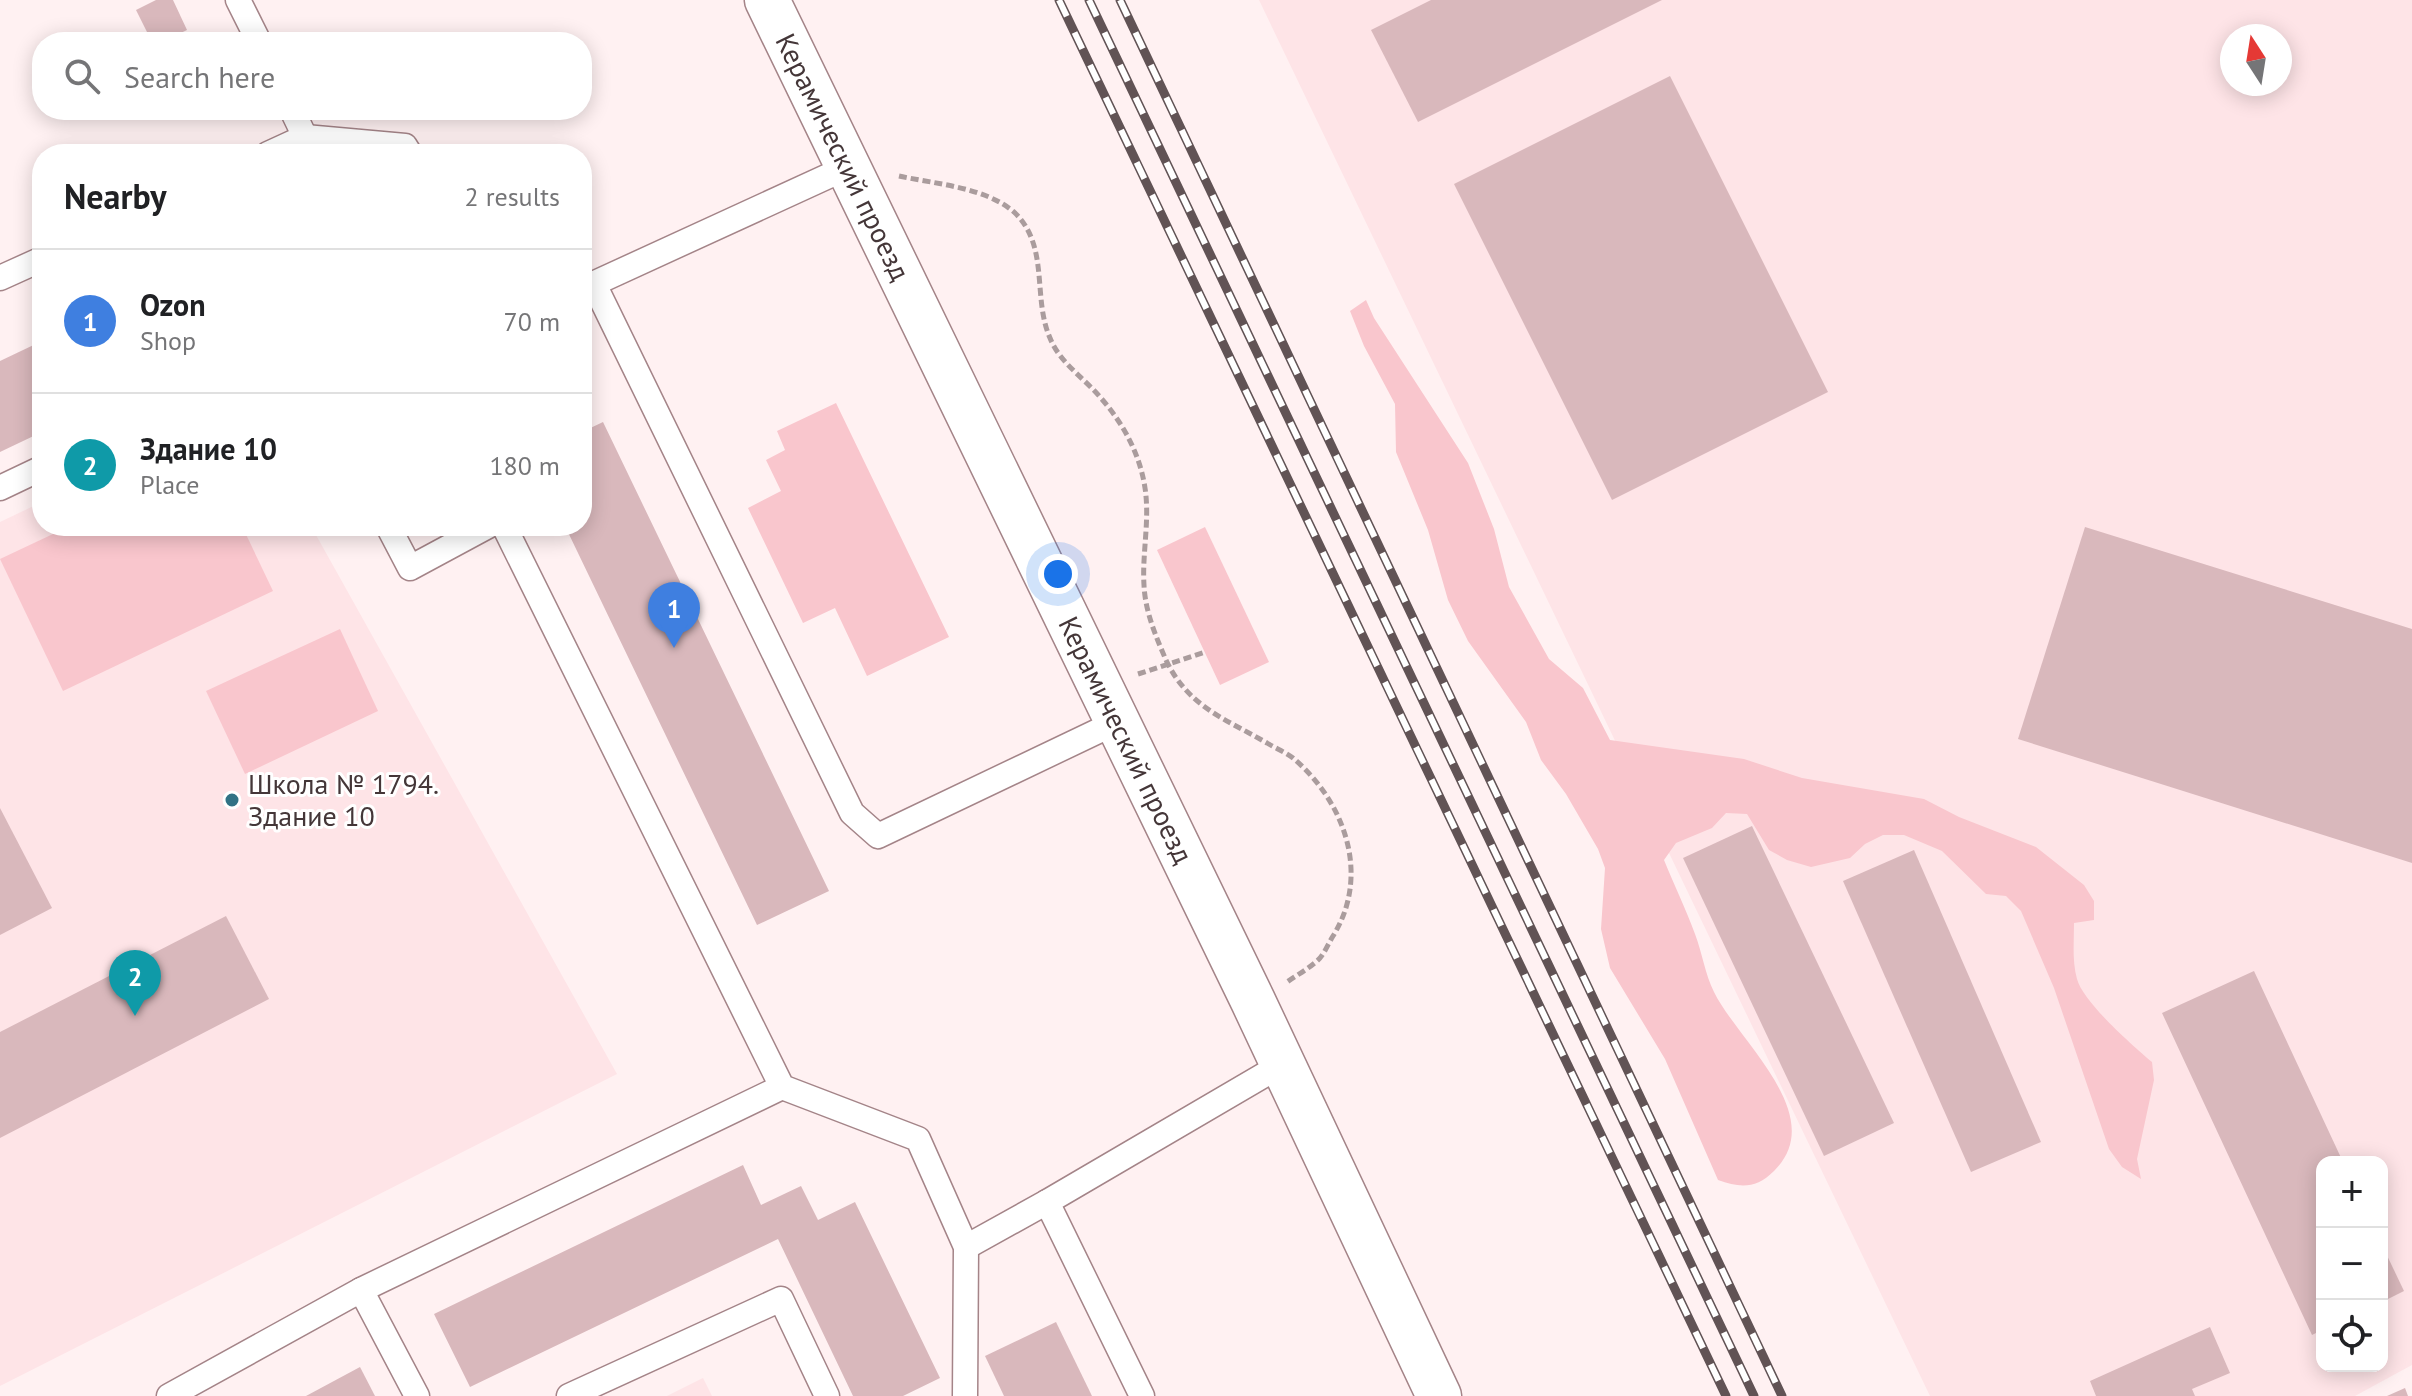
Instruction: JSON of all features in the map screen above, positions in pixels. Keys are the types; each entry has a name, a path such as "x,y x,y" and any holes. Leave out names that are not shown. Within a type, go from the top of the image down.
{"street":[{"name":"Керамический проезд","path":"767,0 1283,1064 1439,1396"}],"lane":[{"path":"238,0 254,32"},
{"path":"297,120 305,137"},
{"path":"290,144 305,137 383,144"},
{"path":"592,284 848,167"},
{"path":"0,278 32,264"},
{"path":"592,294 852,813 878,836 1117,722"},
{"path":"0,488 32,473"},
{"path":"393,536 410,568 469,536"},
{"path":"509,536 782,1087 918,1139 966,1247 965,1396"},
{"path":"966,1247 1283,1064"},
{"path":"169,1396 361,1290 782,1087"},
{"path":"1047,1202 1142,1396"},
{"path":"361,1290 417,1396"},
{"path":"569,1396 781,1299 827,1396"}],"path":[{"path":"898,176 989,197 1014,213 1029,234 1038,255 1042,312 1049,337 1059,355 1100,397 1122,426 1138,459 1146,490 1144,589 1151,624 1168,664 1192,697 1213,715 1292,757 1320,788 1340,818 1351,856 1352,889 1340,925 1319,960 1283,985"},
{"path":"1141,673 1205,652"}],"shaded area":[{"path":"1259,0 2412,0 2412,1365 2355,1396 1930,1396"},
{"path":"1366,300 1374,318 1468,463 1494,529 1509,587 1549,659 1583,688 1610,740 1744,759 1802,778 1924,799 1959,817 2036,847 2084,885 2094,901 2094,920 2074,923 2077,979 2098,1011 2152,1062 2154,1080 2137,1159 2141,1179 2122,1167 2109,1149 2054,988 2021,911 2006,896 1986,894 1942,851 1904,835 1883,835 1865,844 1850,858 1811,867 1787,860 1769,850 1747,814 1726,813 1712,828 1676,843 1664,860 1714,992 1774,1079 1786,1103 1792,1127 1788,1150 1767,1177 1748,1185 1718,1180 1665,1059 1610,968 1601,929 1605,868 1598,849 1566,794 1541,760 1526,722 1468,641 1448,600 1428,530 1396,452 1395,404 1364,346 1350,311"},
{"path":"836,403 949,637 867,676 835,608 803,623 748,508 781,491 766,460 785,450 777,431"},
{"name":"Школа № 1794. Здание 10","path":"32,507 32,536 317,536 617,1074 0,1386 0,522"},
{"path":"1205,527 1269,662 1220,685 1157,550"},
{"path":"49,536 247,536 273,591 63,691 0,559"},
{"path":"340,629 378,711 245,774 206,691"},
{"path":"703,1378 712,1396 667,1396"}],"building":[{"path":"156,0 173,0 187,30 147,32 136,10"},
{"path":"1431,0 1662,0 1418,122 1371,30"},
{"path":"1670,76 1828,392 1612,500 1454,184"},
{"path":"32,346 32,437 0,452 0,361"},
{"path":"603,422 829,891 757,925 570,536 592,536 592,427"},
{"path":"2085,527 2412,629 2412,863 2018,739"},
{"path":"0,808 52,908 0,935"},
{"path":"1752,826 1894,1123 1824,1156 1683,858"},
{"path":"1914,850 2041,1142 1971,1172 1843,881"},
{"path":"226,916 269,999 0,1138 0,1032"},
{"path":"2254,971 2340,1156 2316,1156 2316,1333 2312,1335 2162,1013"},
{"path":"743,1165 761,1205 801,1186 818,1220 855,1202 940,1378 903,1396 853,1396 778,1239 470,1387 434,1314"},
{"path":"2388,1258 2404,1291 2388,1299"},
{"path":"1056,1322 1092,1396 1004,1396 985,1356"},
{"path":"2210,1327 2230,1373 2192,1389 2195,1396 2096,1396 2090,1381"},
{"path":"360,1367 375,1396 306,1396"},
{"path":"2405,1388 2408,1396 2387,1396"}],"railway":[{"path":"1059,0 1726,1396"},
{"path":"1089,0 1754,1396"},
{"path":"1120,0 1782,1396"}],"place":[{"name":"Ozon","path":"674,648"},
{"name":"Школа № 1794. Здание 10","path":"232,800"},
{"name":"Здание 10","path":"135,1016"}]}
